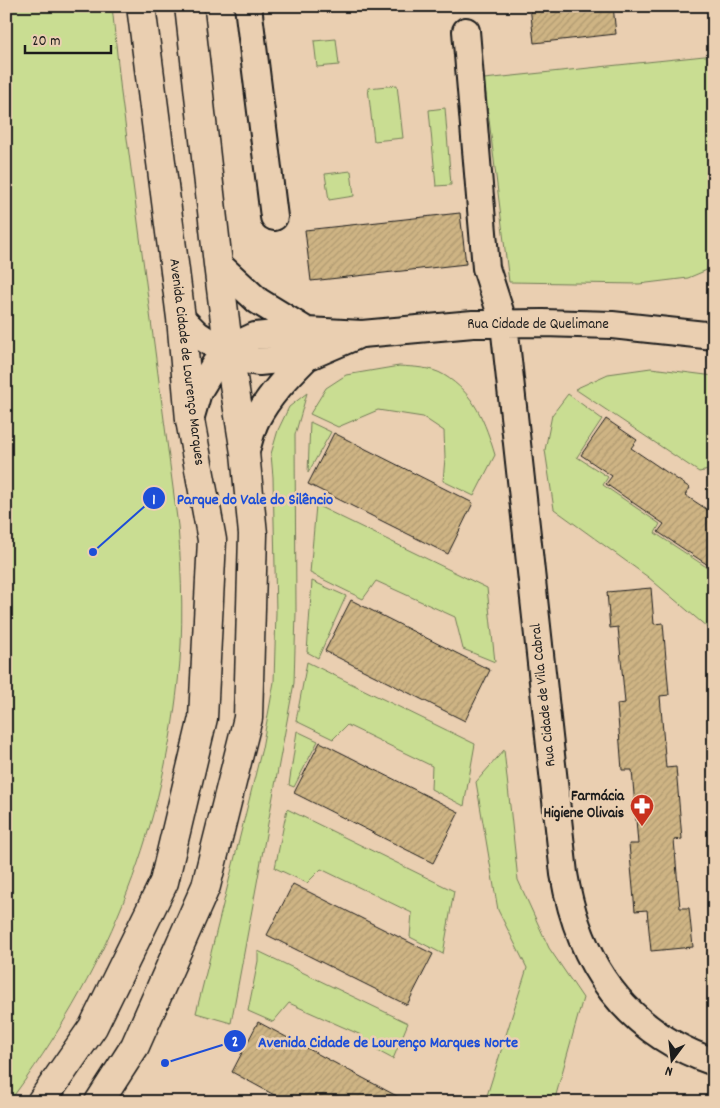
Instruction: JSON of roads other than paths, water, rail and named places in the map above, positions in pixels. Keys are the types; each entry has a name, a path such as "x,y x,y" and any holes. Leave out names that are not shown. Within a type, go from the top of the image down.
{"street":[{"name":"Avenida Cidade de Lourenço Marques","path":"41,1102 93,1027 164,882 203,718 212,540 190,420 181,318 141,6"},
{"path":"99,1102 135,1046 206,886 248,718 253,534 245,453 229,353 218,264 189,6"},
{"path":"248,6 274,217"},
{"name":"Rua Cidade de Vila Cabral","path":"466,31 486,268 504,324 568,901 586,951 599,974 615,995 654,1032 677,1046 714,1062"},
{"name":"Rua Cidade de Quelimane","path":"218,264 258,301 307,331"},
{"name":"Rua Cidade de Quelimane","path":"181,318 197,334 229,353 244,360 259,362 307,357 362,334"},
{"name":"Rua Cidade de Quelimane","path":"190,420 198,392 215,364 240,343 255,336 307,331 362,334 473,324 504,324 612,325 714,336"},
{"name":"Rua Cidade de Quelimane","path":"245,453 255,422 264,407 285,379 307,357"}],"place":[{"name":"Parque do Vale do Silêncio","path":"93,552"},
{"name":"Farmácia Higiene Olivais","path":"642,827"},
{"name":"Avenida Cidade de Lourenço Marques Norte","path":"165,1063"}]}
